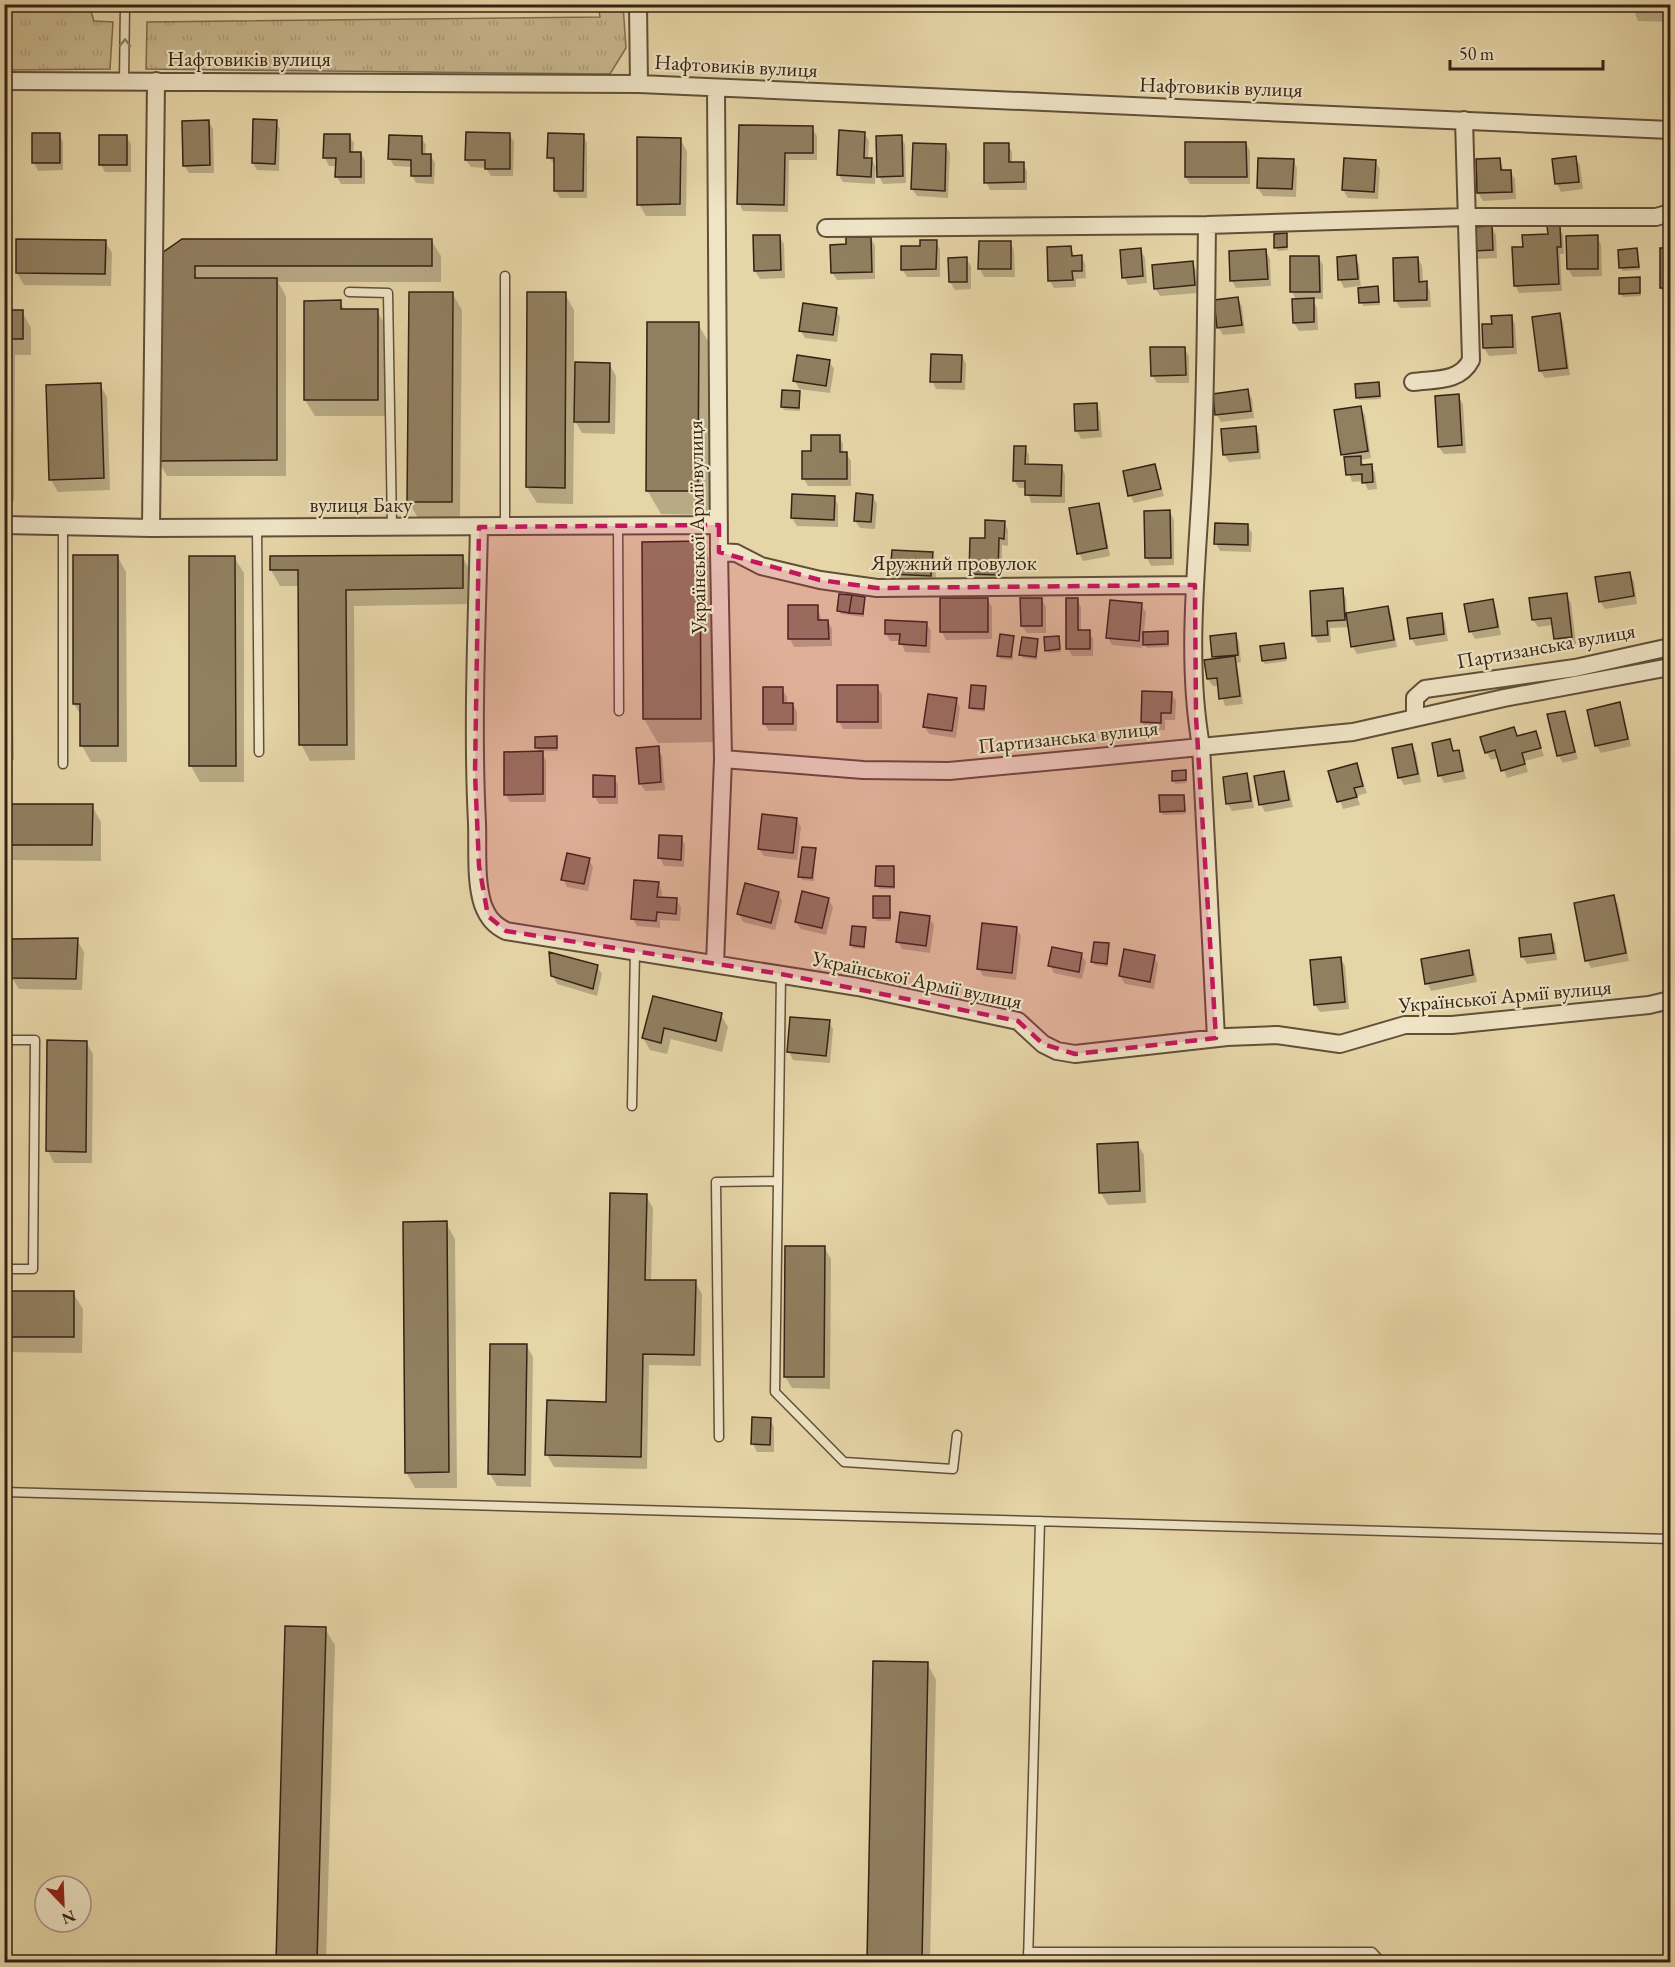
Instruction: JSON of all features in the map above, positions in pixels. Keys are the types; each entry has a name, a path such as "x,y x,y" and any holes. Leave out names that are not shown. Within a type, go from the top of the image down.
{"street":[{"path":"638,4 639,84"},
{"name":"Нафтовиків вулиця","path":"4,81 639,84 1671,130"},
{"path":"151,528 156,81"},
{"name":"Української Армії вулиця","path":"715,964 723,759 719,552 716,89"},
{"path":"1413,382 1455,377 1465,372 1471,360 1464,120"},
{"path":"826,228 1207,225 1466,217 1656,217 1671,213"},
{"path":"1207,225 1202,466 1195,585 1196,717 1201,746 1216,1038"},
{"name":"вулиця Баку","path":"4,525 257,528 719,525"},
{"name":"Української Армії вулиця","path":"479,527 475,773 482,902 496,926 506,931 858,987 1018,1021 1044,1044 1057,1051 1075,1054 1216,1038 1277,1035 1340,1044 1405,1025 1463,1024 1649,1005 1671,1000"},
{"name":"Яружний провулок","path":"719,552 736,553 761,566 820,580 877,588 1195,585"},
{"name":"Партизанська вулиця","path":"1415,718 1415,698 1425,689 1575,668 1671,646"},
{"name":"Партизанська вулиця","path":"723,759 863,770 949,771 1353,732 1671,667"}],"lane":[{"path":"124,81 125,4"},
{"path":"504,276 505,527"},
{"path":"349,292 388,293 392,527"},
{"path":"63,526 63,764"},
{"path":"618,526 619,711"},
{"path":"257,528 259,752"},
{"path":"632,1106 635,951"},
{"path":"781,974 775,1392 844,1462 953,1469 957,1435"},
{"path":"4,1040 35,1040 33,1269 4,1269"},
{"path":"719,1437 716,1182 778,1181"},
{"path":"4,1492 1671,1539"},
{"path":"1028,1962 1040,1521"},
{"path":"1028,1952 1372,1952 1381,1962"}],"highlighted area":[{"path":"719,525 719,552 820,580 877,588 1195,585 1196,717 1216,1038 1075,1054 1043,1044 1018,1021 781,974 506,931 488,916 479,866 475,773 479,527"}],"green space":[{"path":"4,5 89,5 94,21 113,22 110,69 5,70"},
{"path":"598,5 623,5 626,48 610,74 146,69 147,22 600,17"}],"building":[{"path":"1629,4 1670,4 1670,10 1629,10"},
{"path":"253,119 277,120 275,164 252,163"},
{"path":"209,120 210,165 183,166 182,121"},
{"path":"739,125 813,126 813,153 785,153 784,205 737,204"},
{"path":"839,130 865,132 864,158 872,158 871,177 837,175"},
{"path":"466,132 510,133 510,169 485,169 485,160 465,160"},
{"path":"32,133 60,133 60,163 32,163"},
{"path":"548,133 584,134 583,191 554,191 554,158 547,158"},
{"path":"324,134 350,134 350,152 361,152 361,177 335,177 336,158 323,158"},
{"path":"99,135 127,135 127,165 99,165"},
{"path":"389,135 422,136 422,154 431,154 431,176 411,176 411,160 388,159"},
{"path":"902,135 903,176 877,177 876,136"},
{"path":"637,137 681,138 680,204 637,205"},
{"path":"1185,142 1246,142 1247,177 1185,177"},
{"path":"913,143 946,144 945,191 911,189"},
{"path":"984,143 1009,143 1009,162 1024,162 1024,182 984,183"},
{"path":"1576,156 1579,182 1555,184 1552,159"},
{"path":"1258,158 1294,159 1292,189 1257,188"},
{"path":"1344,158 1376,160 1374,192 1342,190"},
{"path":"1500,158 1501,170 1511,170 1512,192 1477,193 1476,159"},
{"path":"1492,226 1493,250 1472,251 1472,227"},
{"path":"1547,226 1560,226 1561,247 1557,247 1559,284 1514,286 1512,247 1523,247 1522,235 1548,234"},
{"path":"1287,233 1287,247 1274,248 1274,234"},
{"path":"753,235 780,235 781,270 754,271"},
{"path":"1598,235 1598,269 1567,269 1566,236"},
{"path":"846,237 871,237 872,272 831,273 830,245 846,244"},
{"path":"16,239 106,240 105,274 16,273"},
{"path":"182,239 432,239 432,266 195,266 195,278 277,278 277,460 156,461 156,257"},
{"path":"920,240 937,240 936,269 901,270 901,246 920,246"},
{"path":"979,241 1011,241 1011,269 978,269"},
{"path":"1071,246 1072,256 1082,255 1082,271 1072,271 1073,280 1048,281 1047,247"},
{"path":"1141,248 1143,276 1122,278 1120,250"},
{"path":"1637,248 1639,267 1619,268 1618,250"},
{"path":"1660,248 1670,248 1670,288 1660,288"},
{"path":"1266,249 1268,279 1230,281 1229,251"},
{"path":"1356,255 1358,279 1338,280 1337,257"},
{"path":"1290,256 1319,256 1320,292 1290,292"},
{"path":"967,257 967,282 949,282 948,258"},
{"path":"1418,257 1419,282 1427,281 1427,300 1394,301 1393,258"},
{"path":"1193,261 1195,285 1154,289 1152,265"},
{"path":"1640,277 1640,293 1619,294 1619,278"},
{"path":"1378,286 1379,302 1359,303 1358,288"},
{"path":"409,292 453,292 452,502 407,502"},
{"path":"527,292 566,292 565,488 526,487"},
{"path":"1238,297 1242,325 1217,328 1214,300"},
{"path":"1314,298 1314,322 1293,323 1292,299"},
{"path":"341,300 341,309 378,309 378,400 304,400 304,301"},
{"path":"803,303 837,308 833,335 799,331"},
{"path":"4,310 23,310 23,339 6,339 5,486"},
{"path":"1560,313 1567,368 1539,371 1532,317"},
{"path":"1512,315 1513,347 1483,348 1482,324 1492,324 1491,316"},
{"path":"647,322 699,322 698,491 646,491"},
{"path":"1150,347 1185,347 1186,375 1151,376"},
{"path":"931,354 962,355 961,382 930,382"},
{"path":"797,355 830,360 826,386 793,381"},
{"path":"575,362 610,363 609,422 574,422"},
{"path":"1379,382 1380,396 1356,398 1355,384"},
{"path":"101,383 104,478 49,480 46,385"},
{"path":"1248,389 1251,411 1215,415 1213,394"},
{"path":"782,390 800,391 799,408 781,407"},
{"path":"1459,394 1462,445 1438,447 1435,396"},
{"path":"1097,403 1098,430 1075,431 1074,404"},
{"path":"1361,406 1368,451 1341,455 1334,410"},
{"path":"1256,426 1258,452 1223,455 1221,429"},
{"path":"811,435 840,435 840,452 847,452 847,479 802,479 802,451 811,451"},
{"path":"1014,446 1026,446 1025,464 1062,465 1061,496 1025,495 1025,481 1013,481"},
{"path":"1361,456 1361,465 1372,464 1373,482 1362,483 1362,474 1346,475 1344,457"},
{"path":"1155,464 1161,489 1128,496 1123,471"},
{"path":"856,493 873,495 871,522 854,521"},
{"path":"792,494 835,496 834,520 791,518"},
{"path":"1099,503 1107,548 1077,554 1069,508"},
{"path":"1170,510 1171,558 1145,558 1144,511"},
{"path":"985,520 1005,521 1004,539 999,538 998,575 969,574 970,538 985,538"},
{"path":"1215,523 1248,524 1248,545 1214,544"},
{"path":"700,541 701,719 643,719 642,542"},
{"path":"892,550 933,552 931,576 890,574"},
{"path":"73,555 118,555 118,746 80,746 80,704 73,704"},
{"path":"463,555 463,588 346,590 347,745 299,745 298,570 270,570 270,556"},
{"path":"189,556 235,556 236,766 189,766"},
{"path":"1670,570 1670,599 1667,599 1665,571"},
{"path":"1630,572 1634,596 1599,602 1595,577"},
{"path":"1343,588 1345,620 1327,621 1328,635 1312,636 1310,591"},
{"path":"1567,593 1572,637 1554,639 1551,618 1532,620 1529,598"},
{"path":"839,594 852,595 849,613 837,611"},
{"path":"852,595 865,597 863,614 849,613"},
{"path":"940,598 988,598 988,632 940,632"},
{"path":"1020,598 1042,598 1042,626 1021,626"},
{"path":"1066,598 1078,598 1078,630 1090,630 1090,649 1066,649"},
{"path":"1493,599 1498,627 1469,632 1464,604"},
{"path":"1110,600 1142,603 1139,641 1106,638"},
{"path":"788,605 818,605 818,620 828,620 829,639 788,639"},
{"path":"1388,606 1394,640 1351,647 1346,613"},
{"path":"1442,613 1444,634 1410,639 1407,618"},
{"path":"885,620 927,622 926,646 899,644 900,634 885,634"},
{"path":"1168,631 1168,644 1143,645 1143,632"},
{"path":"1236,633 1238,655 1212,657 1210,636"},
{"path":"1000,634 1014,636 1011,657 997,656"},
{"path":"1059,636 1060,649 1045,651 1044,637"},
{"path":"1022,637 1038,639 1036,657 1019,655"},
{"path":"1284,643 1286,658 1262,661 1260,646"},
{"path":"1235,656 1240,696 1219,699 1217,678 1207,679 1204,660"},
{"path":"4,663 6,744 4,744"},
{"path":"837,685 878,685 878,722 837,722"},
{"path":"971,685 986,686 984,709 969,708"},
{"path":"763,687 783,687 783,703 793,703 793,724 763,724"},
{"path":"1142,691 1172,692 1171,713 1161,713 1161,723 1141,722"},
{"path":"928,694 957,698 952,731 923,727"},
{"path":"1670,697 1670,732 1664,698"},
{"path":"1620,702 1628,739 1595,746 1587,710"},
{"path":"1565,711 1575,752 1557,756 1547,714"},
{"path":"1514,727 1517,736 1536,731 1541,748 1522,753 1525,764 1501,771 1495,750 1485,753 1480,737"},
{"path":"557,736 557,748 535,748 535,737"},
{"path":"1450,739 1453,751 1459,750 1463,771 1438,776 1432,743"},
{"path":"1412,744 1418,774 1398,778 1392,748"},
{"path":"659,746 661,782 639,784 636,748"},
{"path":"543,751 543,794 504,795 504,752"},
{"path":"1357,763 1363,786 1354,788 1357,797 1337,802 1328,771"},
{"path":"1186,770 1186,780 1172,781 1172,771"},
{"path":"1284,771 1289,800 1259,805 1254,776"},
{"path":"1247,773 1251,801 1226,804 1223,777"},
{"path":"593,775 615,776 615,797 593,797"},
{"path":"1159,795 1184,795 1185,811 1160,812"},
{"path":"4,804 93,804 92,845 4,845"},
{"path":"762,814 797,818 793,853 758,849"},
{"path":"659,835 682,836 681,860 658,858"},
{"path":"802,847 816,848 812,878 798,877"},
{"path":"567,853 590,858 584,884 561,880"},
{"path":"876,866 894,866 894,887 875,886"},
{"path":"634,880 659,882 657,897 677,898 676,914 657,912 656,921 631,919"},
{"path":"745,883 779,892 771,923 737,914"},
{"path":"802,891 829,898 822,928 795,922"},
{"path":"1614,895 1626,953 1585,961 1574,903"},
{"path":"873,896 890,896 890,918 873,918"},
{"path":"900,912 930,916 926,946 896,942"},
{"path":"982,923 1017,927 1012,973 977,969"},
{"path":"852,926 866,927 864,947 850,945"},
{"path":"1551,934 1554,953 1521,957 1519,938"},
{"path":"78,938 76,979 11,978 12,939"},
{"path":"1094,942 1109,943 1107,964 1091,962"},
{"path":"1052,947 1082,953 1079,972 1048,966"},
{"path":"1124,949 1155,955 1150,982 1119,976"},
{"path":"1469,950 1473,975 1425,984 1421,959"},
{"path":"549,952 598,965 593,989 551,976"},
{"path":"1341,957 1345,1002 1314,1005 1310,960"},
{"path":"653,996 722,1013 716,1041 664,1028 661,1043 642,1038"},
{"path":"790,1017 830,1020 826,1056 787,1052"},
{"path":"47,1040 87,1041 86,1152 46,1151"},
{"path":"1138,1142 1140,1191 1099,1193 1097,1144"},
{"path":"610,1193 647,1194 645,1280 696,1280 694,1355 643,1354 641,1457 545,1455 547,1400 606,1402"},
{"path":"447,1221 449,1472 405,1473 403,1222"},
{"path":"785,1246 825,1246 824,1377 784,1377"},
{"path":"4,1291 74,1291 74,1337 4,1337"},
{"path":"490,1344 527,1344 525,1475 488,1474"},
{"path":"752,1417 771,1418 770,1445 751,1444"},
{"path":"285,1626 326,1627 317,1962 276,1962"},
{"path":"873,1661 928,1662 922,1960 867,1959"}]}
